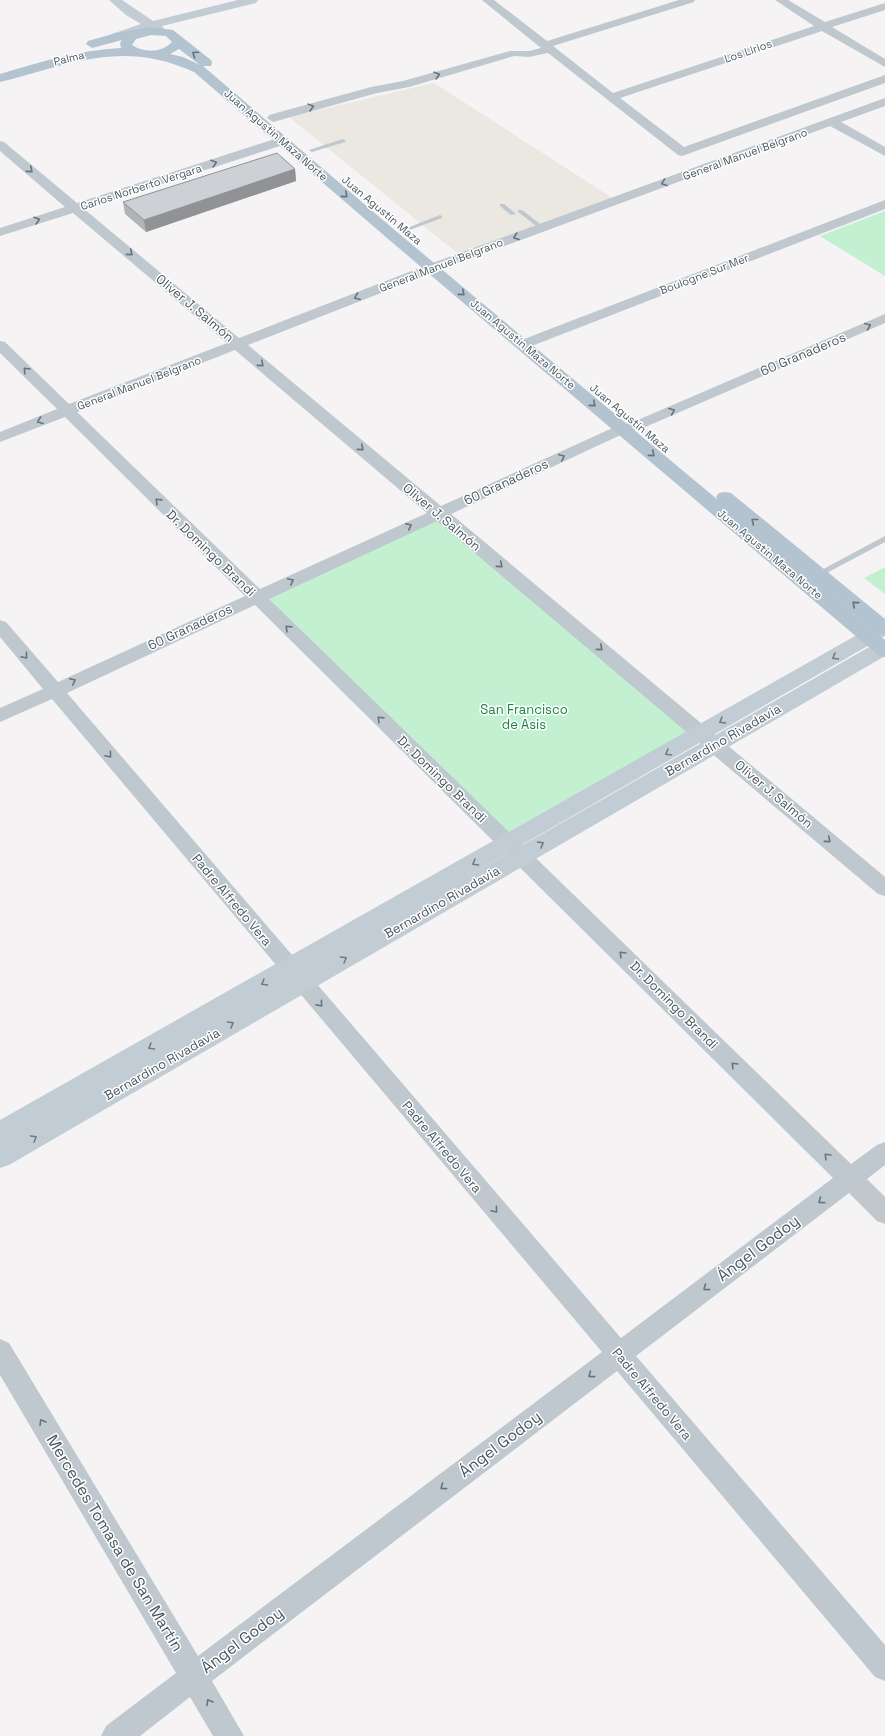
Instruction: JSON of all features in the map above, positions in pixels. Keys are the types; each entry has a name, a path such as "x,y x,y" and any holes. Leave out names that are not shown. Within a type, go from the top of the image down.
{"main road":[{"name":"Palma","path":"0,71 116,37 153,30"},
{"path":"153,30 177,39 178,42 170,50 147,54 134,52 126,46 128,40 153,30"},
{"name":"Juan Agustín Maza","path":"178,42 211,66 312,150 405,230 439,265"},
{"name":"Palma","path":"0,78 91,53 108,51 147,54"},
{"name":"Juan Agustín Maza Norte","path":"147,54 179,60 199,69 282,141 439,265 882,638"},
{"name":"Juan Agustín Maza","path":"630,427 818,574 882,638"}],"street":[{"path":"116,0 153,30"},
{"name":"Palma","path":"153,30 197,15 252,0"},
{"path":"488,0 682,152 885,79"},
{"path":"269,114 405,84 508,48 529,54 690,0"},
{"path":"780,0 885,64"},
{"name":"Los Lirios","path":"612,97 885,6"},
{"path":"515,37 529,33"},
{"name":"General Manuel Belgrano","path":"0,437 439,265 542,228 827,119 885,102"},
{"path":"809,106 827,119 885,152"},
{"name":"Carlos Norberto Vergara","path":"0,232 282,141"},
{"name":"Oliver J. Salmón","path":"0,145 885,888"},
{"name":"Boulogne Sur Mer","path":"530,342 885,204"},
{"name":"60 Granaderos","path":"0,716 437,513 630,427 885,318"},
{"name":"Dr. Domingo Brandi","path":"0,345 885,1213"},
{"name":"Padre Alfredo Vera","path":"0,626 885,1667"},
{"name":"Bernardino Rivadavia","path":"0,1157 296,976 882,638"},
{"name":"Bernardino Rivadavia","path":"0,1133 296,976"},
{"name":"Ángel Godoy","path":"116,1736 885,1152"},
{"name":"Mercedes Tomasa de San Martín","path":"0,1351 229,1736"}],"lane":[{"path":"312,150 343,141"},
{"path":"502,205 517,212 542,228"},
{"path":"405,230 440,217"},
{"path":"818,574 885,539"}],"shaded area":[{"path":"434,83 614,199 461,256 289,117"}],"green space":[{"path":"885,211 885,276 820,236"},
{"name":"San Francisco de Asis","path":"437,513 702,733 509,844 256,597"},
{"path":"885,567 885,594 864,578"}],"building":[{"path":"277,153 295,169 144,220 123,202"}]}
